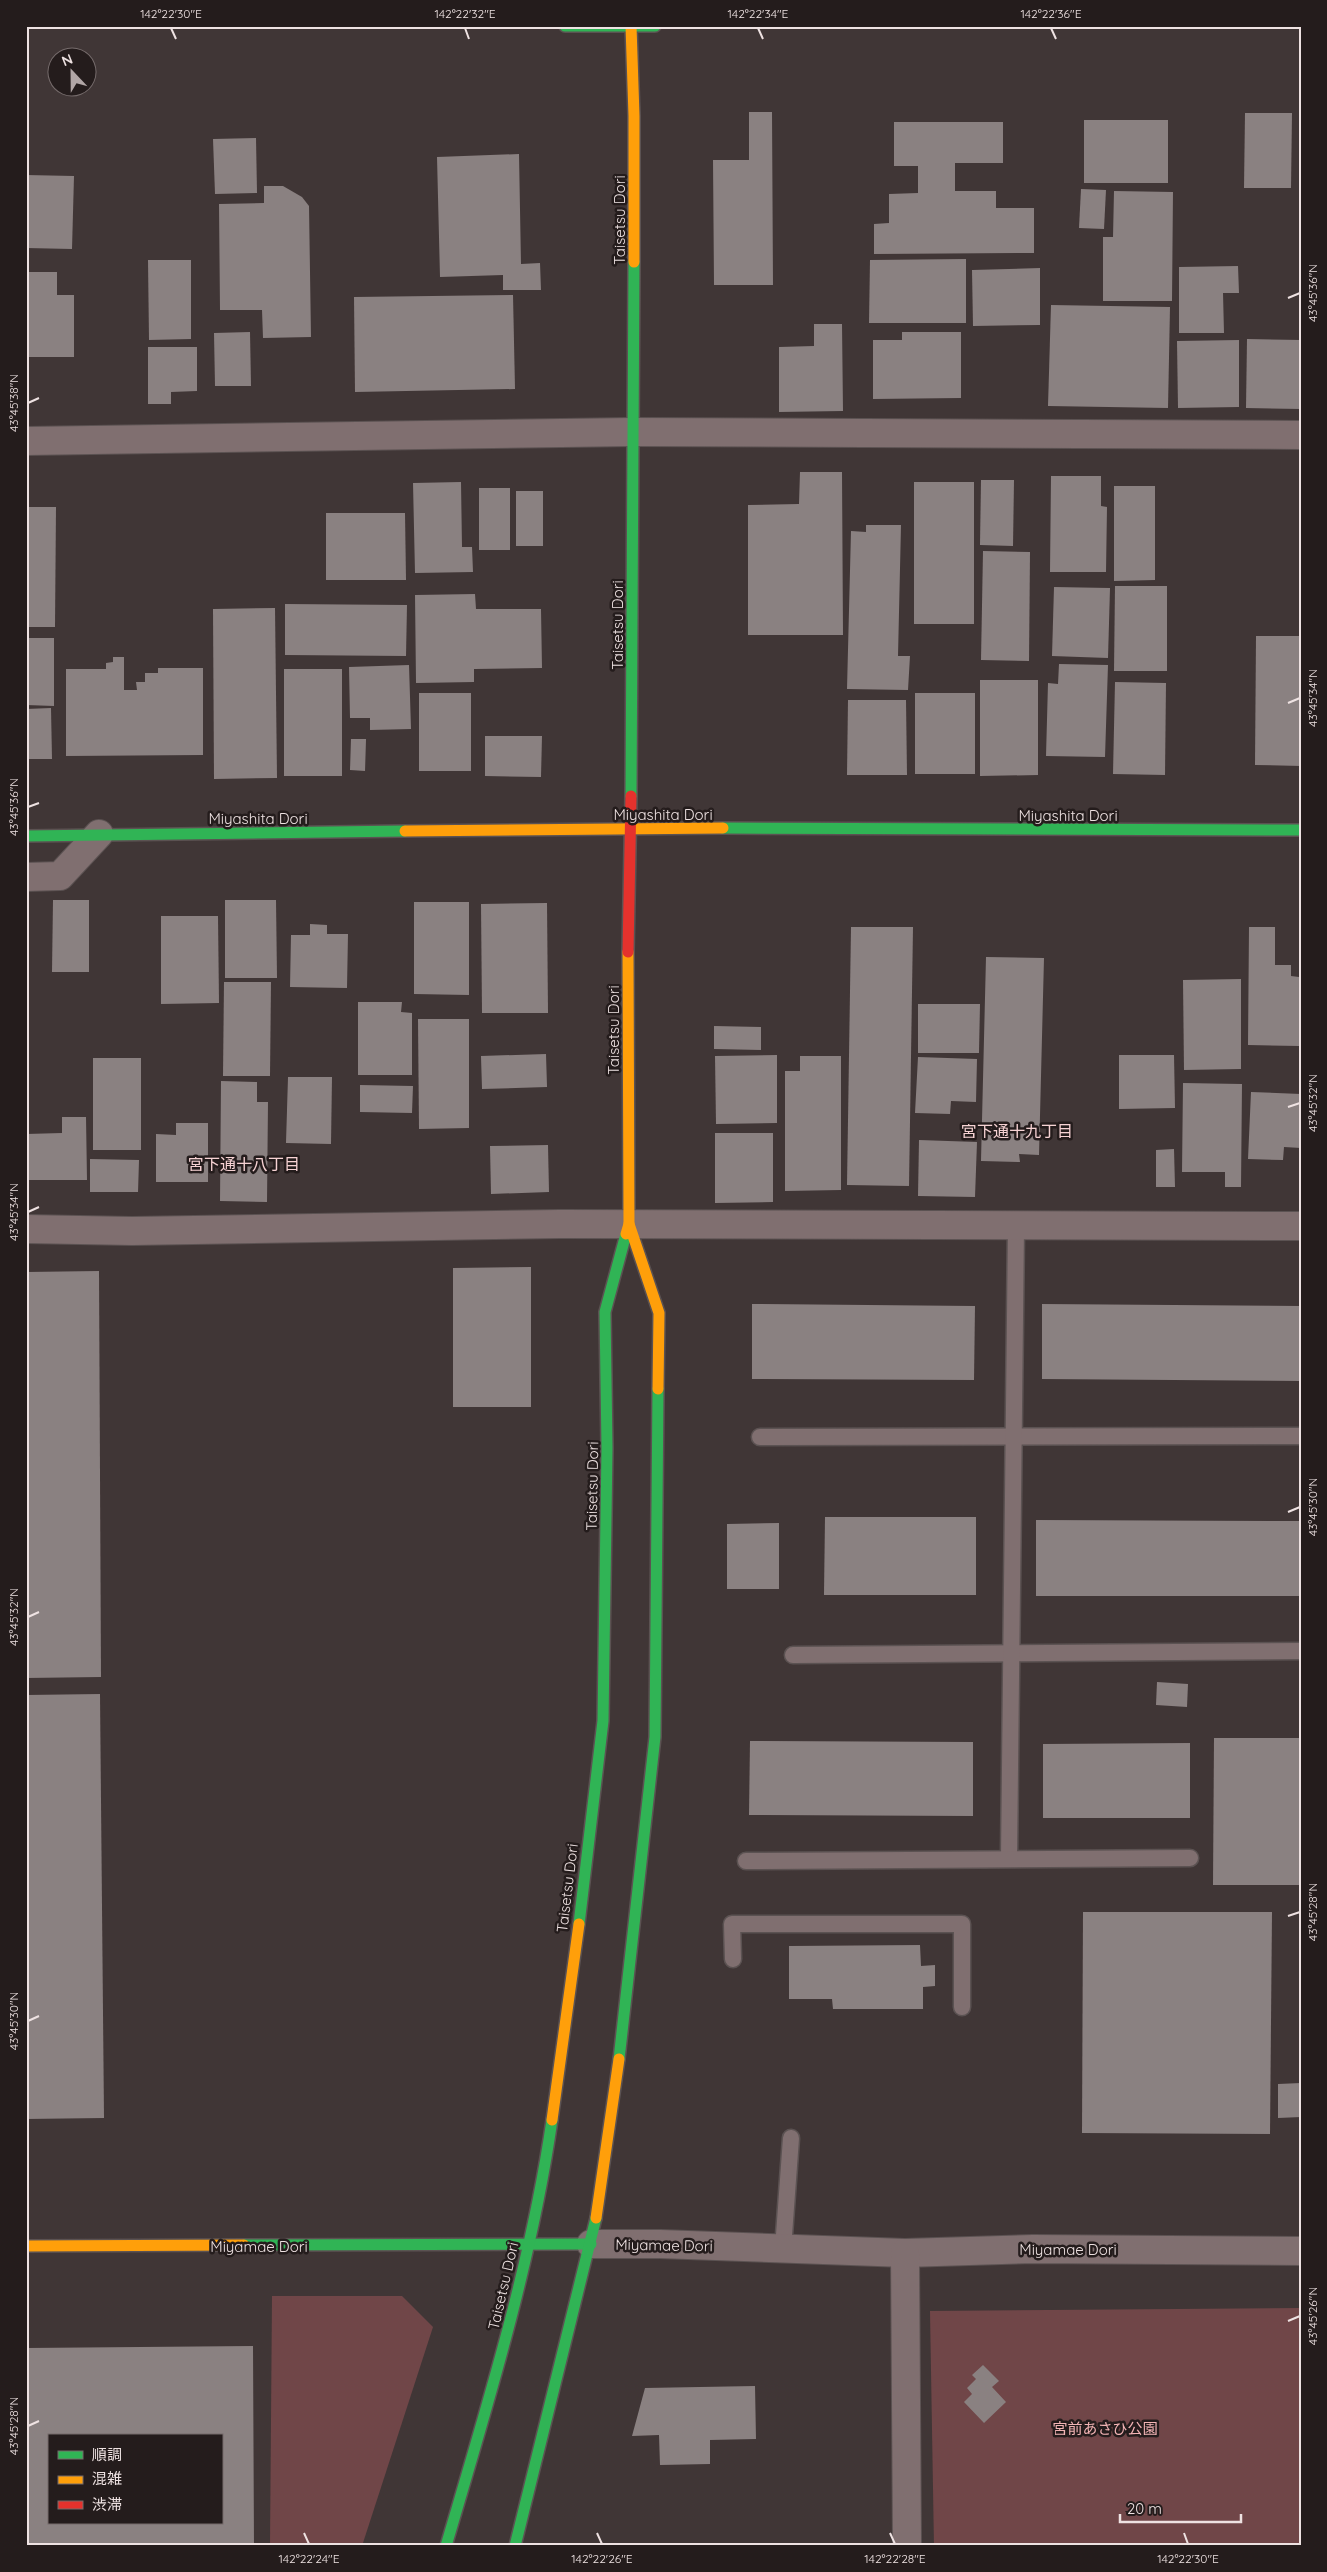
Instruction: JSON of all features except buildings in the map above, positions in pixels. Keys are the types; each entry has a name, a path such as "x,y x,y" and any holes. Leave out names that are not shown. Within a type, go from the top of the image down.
{"main road":[{"path":"565,26 655,26"},
{"name":"Taisetsu Dori","path":"446,2546 507,2336 546,2161 568,2013 603,1721 607,1448 605,1312 629,1224 628,828 632,772 634,116 631,26"},
{"name":"Miyashita Dori","path":"26,836 540,831 628,828 1301,830"},
{"name":"Taisetsu Dori","path":"515,2546 591,2244 604,2167 632,1958 655,1737 659,1312 629,1224"},
{"name":"Miyamae Dori","path":"26,2246 591,2244"}],"street":[{"path":"26,441 632,432 1301,435"},
{"path":"26,877 60,876 99,834"},
{"path":"26,1229 132,1231 629,1224 1016,1227 1301,1226"},
{"name":"Miyamae Dori","path":"591,2244 905,2253 1033,2248 1301,2251"},
{"path":"905,2253 907,2546"}],"lane":[{"path":"1009,1858 1013,1654 1012,1436 1016,1227"},
{"path":"760,1437 1301,1436"},
{"path":"793,1655 1301,1651"},
{"path":"746,1861 1190,1858"},
{"path":"732,1959 732,1924 962,1924 962,2007"},
{"path":"783,2249 791,2138"}],"green space":[{"path":"272,2296 402,2296 433,2327 362,2546 270,2546"},
{"name":"宮前あさひ公園","path":"1301,2308 1301,2546 934,2546 930,2311"}],"traffic: fast":[{"path":"565,26 655,26"},
{"path":"631,796 634,262"},
{"path":"723,828 1301,830"},
{"path":"26,836 405,831"},
{"path":"579,1924 603,1721 607,1448 605,1312 626,1234"},
{"path":"619,2059 655,1737 658,1389"},
{"path":"446,2546 492,2388 520,2282 543,2174 552,2120"},
{"path":"515,2546 596,2218"},
{"path":"244,2245 591,2244"}],"traffic: slow":[{"path":"631,26 634,116 634,262"},
{"path":"405,831 723,828"},
{"path":"626,1234 629,1224 628,952"},
{"path":"629,1224 659,1313 658,1389"},
{"path":"552,2120 579,1924"},
{"path":"596,2218 619,2059"},
{"path":"26,2246 244,2245"}],"traffic: jam":[{"path":"628,952 631,796"}],"district":[{"name":"宮下通十九丁目","path":"1017,1131"},
{"name":"宮下通十八丁目","path":"244,1164"}]}
